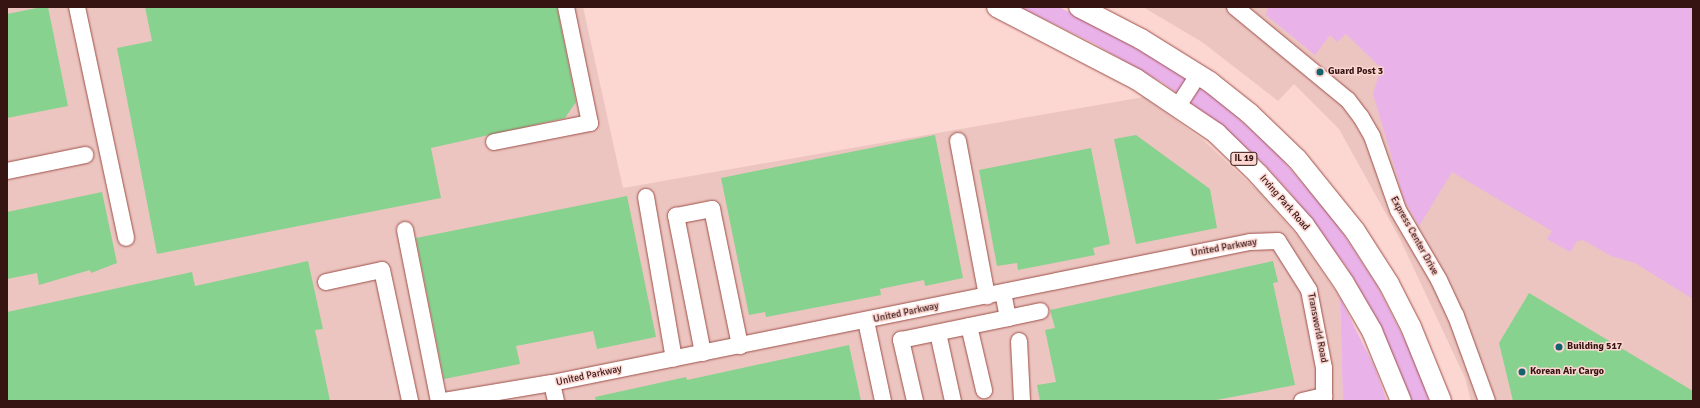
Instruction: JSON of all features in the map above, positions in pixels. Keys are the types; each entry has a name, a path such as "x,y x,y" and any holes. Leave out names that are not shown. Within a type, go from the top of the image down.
{"main road":[{"name":"Irving Park Road","path":"997,7 1095,56 1178,106 1216,133 1258,174 1304,225 1344,283 1372,331 1401,401"},
{"path":"1079,7 1141,39 1199,74 1249,113 1293,155 1350,226 1392,290 1411,327 1441,401"}],"street":[{"path":"77,7 126,238"},
{"path":"494,142 590,123 566,7"},
{"name":"Express Center Drive","path":"1235,7 1255,12 1325,83 1348,100 1372,136 1395,203 1456,316 1487,401"},
{"path":"1178,106 1199,74"},
{"path":"958,141 987,296"},
{"path":"7,171 85,154"},
{"path":"646,197 674,359"},
{"path":"703,353 676,216 712,208 740,346"},
{"path":"405,230 440,401"},
{"name":"United Parkway","path":"556,401 552,383 866,321 1250,242 1278,241"},
{"name":"Transworld Road","path":"1278,241 1310,290 1324,368 1324,399"},
{"path":"326,282 382,270 410,401"},
{"path":"1003,293 1008,318"},
{"path":"915,401 901,340 1040,311"},
{"path":"866,321 883,401"},
{"path":"969,326 984,390"},
{"path":"938,333 953,401"},
{"path":"1019,341 1022,401"},
{"path":"444,401 552,383"},
{"path":"1302,401 1324,399"}],"shaded area":[{"path":"7,7 583,7 623,188 1144,97 1203,140 1259,192 1300,239 1340,298 1343,401 7,401"},
{"path":"1020,7 1059,7 1114,35 1158,60 1218,100 1274,150 1335,221 1376,284 1416,362 1429,401 1412,401 1376,317 1346,266 1291,194 1261,161 1221,125 1163,83 1093,43"},
{"path":"1143,7 1693,7 1693,401 1471,401 1465,378 1400,239 1339,129 1294,84 1278,101 1202,42"},
{"path":"1268,7 1693,7 1693,299 1635,263 1611,256 1583,240 1577,241 1570,252 1547,239 1552,231 1452,172 1419,226 1404,199 1373,94 1381,68 1346,34 1337,42 1330,35 1315,55 1266,15"},
{"path":"1340,298 1374,366 1387,401 1343,401"}],"building":[{"path":"48,7 68,106 7,118 7,14"},
{"path":"145,7 557,7 576,102 565,118 431,148 441,198 157,254 117,48 152,41"},
{"path":"935,135 963,278 925,286 924,280 880,289 881,295 766,317 765,312 749,315 721,178"},
{"path":"1136,135 1210,189 1217,228 1136,244 1114,139"},
{"path":"1091,148 1110,244 1093,248 1095,255 1018,270 1017,263 997,266 979,170"},
{"path":"102,192 117,263 91,273 90,270 39,285 37,273 7,279 7,212"},
{"path":"627,196 656,337 597,349 593,331 516,346 520,364 444,379 416,238"},
{"path":"308,261 323,329 315,330 330,401 8,401 7,312 192,272 195,286"},
{"path":"1273,261 1278,282 1273,283 1295,385 1211,401 1040,401 1037,385 1056,382 1045,330 1055,328 1050,310"},
{"name":"Building 517","path":"1529,293 1693,391 1693,401 1513,401 1499,343"},
{"path":"849,345 861,401 596,401 595,397 686,377 687,380"}],"place":[{"name":"Guard Post 3","path":"1320,72"},
{"name":"Building 517","path":"1559,347"},
{"name":"Korean Air Cargo","path":"1522,372"}]}
